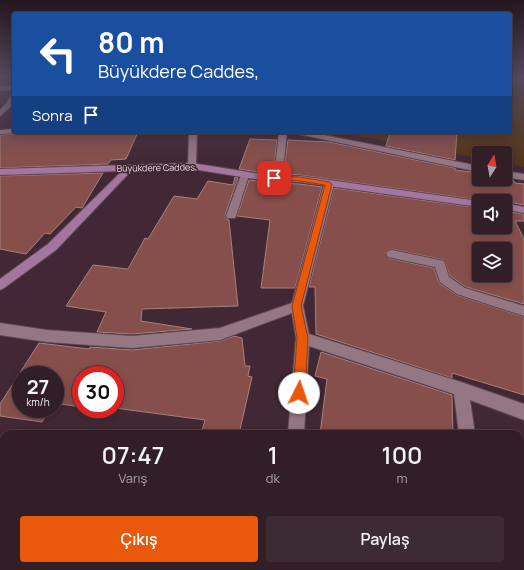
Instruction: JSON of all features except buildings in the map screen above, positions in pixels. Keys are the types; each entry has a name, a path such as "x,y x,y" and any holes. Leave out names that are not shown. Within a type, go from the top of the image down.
{"street":[{"path":"0,114 8,105"},
{"path":"0,132 12,131"},
{"path":"192,166 193,134"},
{"path":"274,178 279,170 283,134"},
{"path":"308,134 472,168"},
{"name":"Büyükdere Caddes,","path":"0,172 192,166 245,175 300,179 472,203"},
{"path":"0,285 52,247 129,169"},
{"path":"231,216 245,175"},
{"path":"512,175 524,177"},
{"path":"296,430 303,338 297,306 329,184"},
{"path":"512,207 524,210"},
{"path":"392,254 440,264 444,279 461,291 524,310"},
{"path":"0,328 47,336 132,342 220,334 297,306"},
{"path":"303,338 461,389 524,412"},
{"path":"461,389 466,430"}],"shaded area":[{"path":"512,105 524,105 524,167 512,164 512,146 472,146 472,157 346,134 512,134"}],"route":[{"path":"274,178 300,179 329,184 297,306 303,338 299,393"}]}
